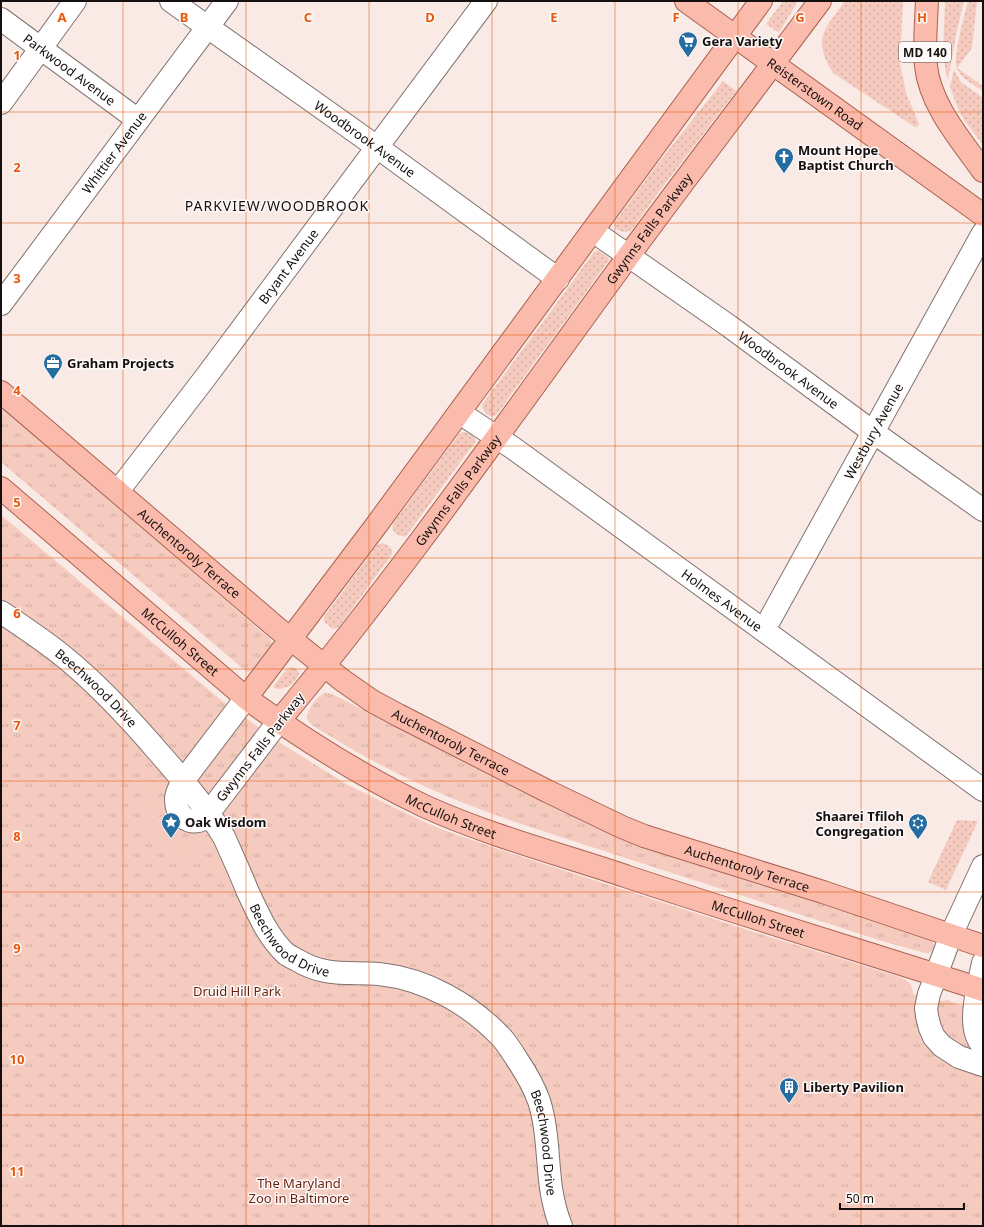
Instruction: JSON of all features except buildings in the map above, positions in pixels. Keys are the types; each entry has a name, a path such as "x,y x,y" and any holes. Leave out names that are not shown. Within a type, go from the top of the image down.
{"main road":[{"name":"Reisterstown Road","path":"686,1 983,215"},
{"name":"Gwynns Falls Parkway","path":"246,698 292,639 460,413 761,1"},
{"name":"Gwynns Falls Parkway","path":"279,722 325,666 497,437 628,256 772,63 806,11 820,1"},
{"name":"MD 140","path":"927,1 926,67 932,92 952,127 983,171"},
{"name":"Auchentoroly Terrace","path":"1,392 325,666 372,701 398,716 547,791 644,836 830,895 983,946"},
{"name":"McCulloh Street","path":"1,488 246,698 279,722 338,760 368,777 425,806 529,846 583,861 678,893 980,989"}],"street":[{"path":"1,103 75,1"},
{"name":"Woodbrook Avenue","path":"171,1 558,279"},
{"name":"Whittier Avenue","path":"1,304 226,1"},
{"name":"Bryant Avenue","path":"118,491 205,378 486,1"},
{"name":"Parkwood Avenue","path":"1,19 138,120"},
{"name":"Woodbrook Avenue","path":"593,231 729,326 873,432 983,510"},
{"name":"Westbury Avenue","path":"764,630 983,233"},
{"name":"Holmes Avenue","path":"460,413 497,437 983,790"},
{"name":"Beechwood Drive","path":"1,612 26,628 64,657 102,691 183,781"},
{"name":"Gwynns Falls Parkway","path":"246,698 183,781 177,792 177,806 185,818 191,822 198,822 209,814 279,722"},
{"name":"Beechwood Drive","path":"209,814 224,837 261,919 273,939 288,955 307,966 325,972 379,974 405,978 430,987 456,1000 481,1018 503,1039 519,1062 532,1085 539,1102 547,1148 551,1188 561,1226"},
{"path":"983,866 951,935 929,994 926,1008 928,1022 934,1037 942,1046 954,1055 983,1065"},
{"path":"983,963 974,1023 975,1032 983,1047"}],"green space":[{"path":"783,1 798,1 779,33 766,24"},
{"path":"845,1 903,1 900,64 906,93 919,124 917,126 915,127 833,73 823,51 823,35 831,20"},
{"path":"945,1 964,1 948,80 944,61"},
{"path":"968,1 977,1 972,48 957,68 983,86 983,91 968,82 959,73 957,69 956,64 956,56"},
{"path":"954,70 961,82 983,98 983,145 964,120 957,106 950,87"},
{"path":"723,81 736,91 633,228 626,232 618,230 614,226 615,222 656,166"},
{"path":"598,250 608,257 609,260 497,414 494,416 489,416 485,413 482,405 483,403 594,252"},
{"path":"1,406 270,639 272,643 271,647 255,669 248,672 242,668 1,462"},
{"path":"463,432 471,434 475,438 476,440 473,445 406,536 398,535 392,527 393,524 459,434"},
{"name":"Druid Hill Park","path":"1,515 222,701 282,744 348,785 438,828 751,931 900,977 910,983 913,994 942,1001 948,1000 983,1012 983,1226 1,1226"},
{"path":"383,543 391,548 392,554 338,628 333,629 324,622 324,617 377,545"},
{"path":"288,668 296,668 299,673 296,680 290,686 278,689 274,688 274,685"},
{"path":"325,692 334,695 617,837 882,922 933,941 934,949 929,953 925,953 882,941 527,826 490,813 417,783 346,746 312,725 307,719 307,715 316,700"},
{"path":"144,770 157,778 160,784 159,792 150,795 142,793 140,773"},
{"path":"154,801 160,805 165,813 157,816 163,826 171,833 190,843 193,836 204,841 207,846 207,850 202,857 188,858 175,854 162,845 152,835 145,823 142,813 145,805"},
{"path":"957,820 978,821 946,890 928,882"},
{"path":"216,844 231,874 221,872 216,864 214,854"}],"place":[{"name":"Gera Variety","path":"688,58"},
{"name":"Mount Hope Baptist Church","path":"784,174"},
{"name":"Graham Projects","path":"53,380"},
{"name":"Oak Wisdom","path":"171,839"},
{"name":"Shaarei Tfiloh Congregation","path":"918,840"},
{"name":"Liberty Pavilion","path":"789,1104"}],"district":[{"name":"PARKVIEW/WOODBROOK","path":"277,205"}],"park label":[{"name":"The Maryland Zoo in Baltimore","path":"299,1190"}]}
